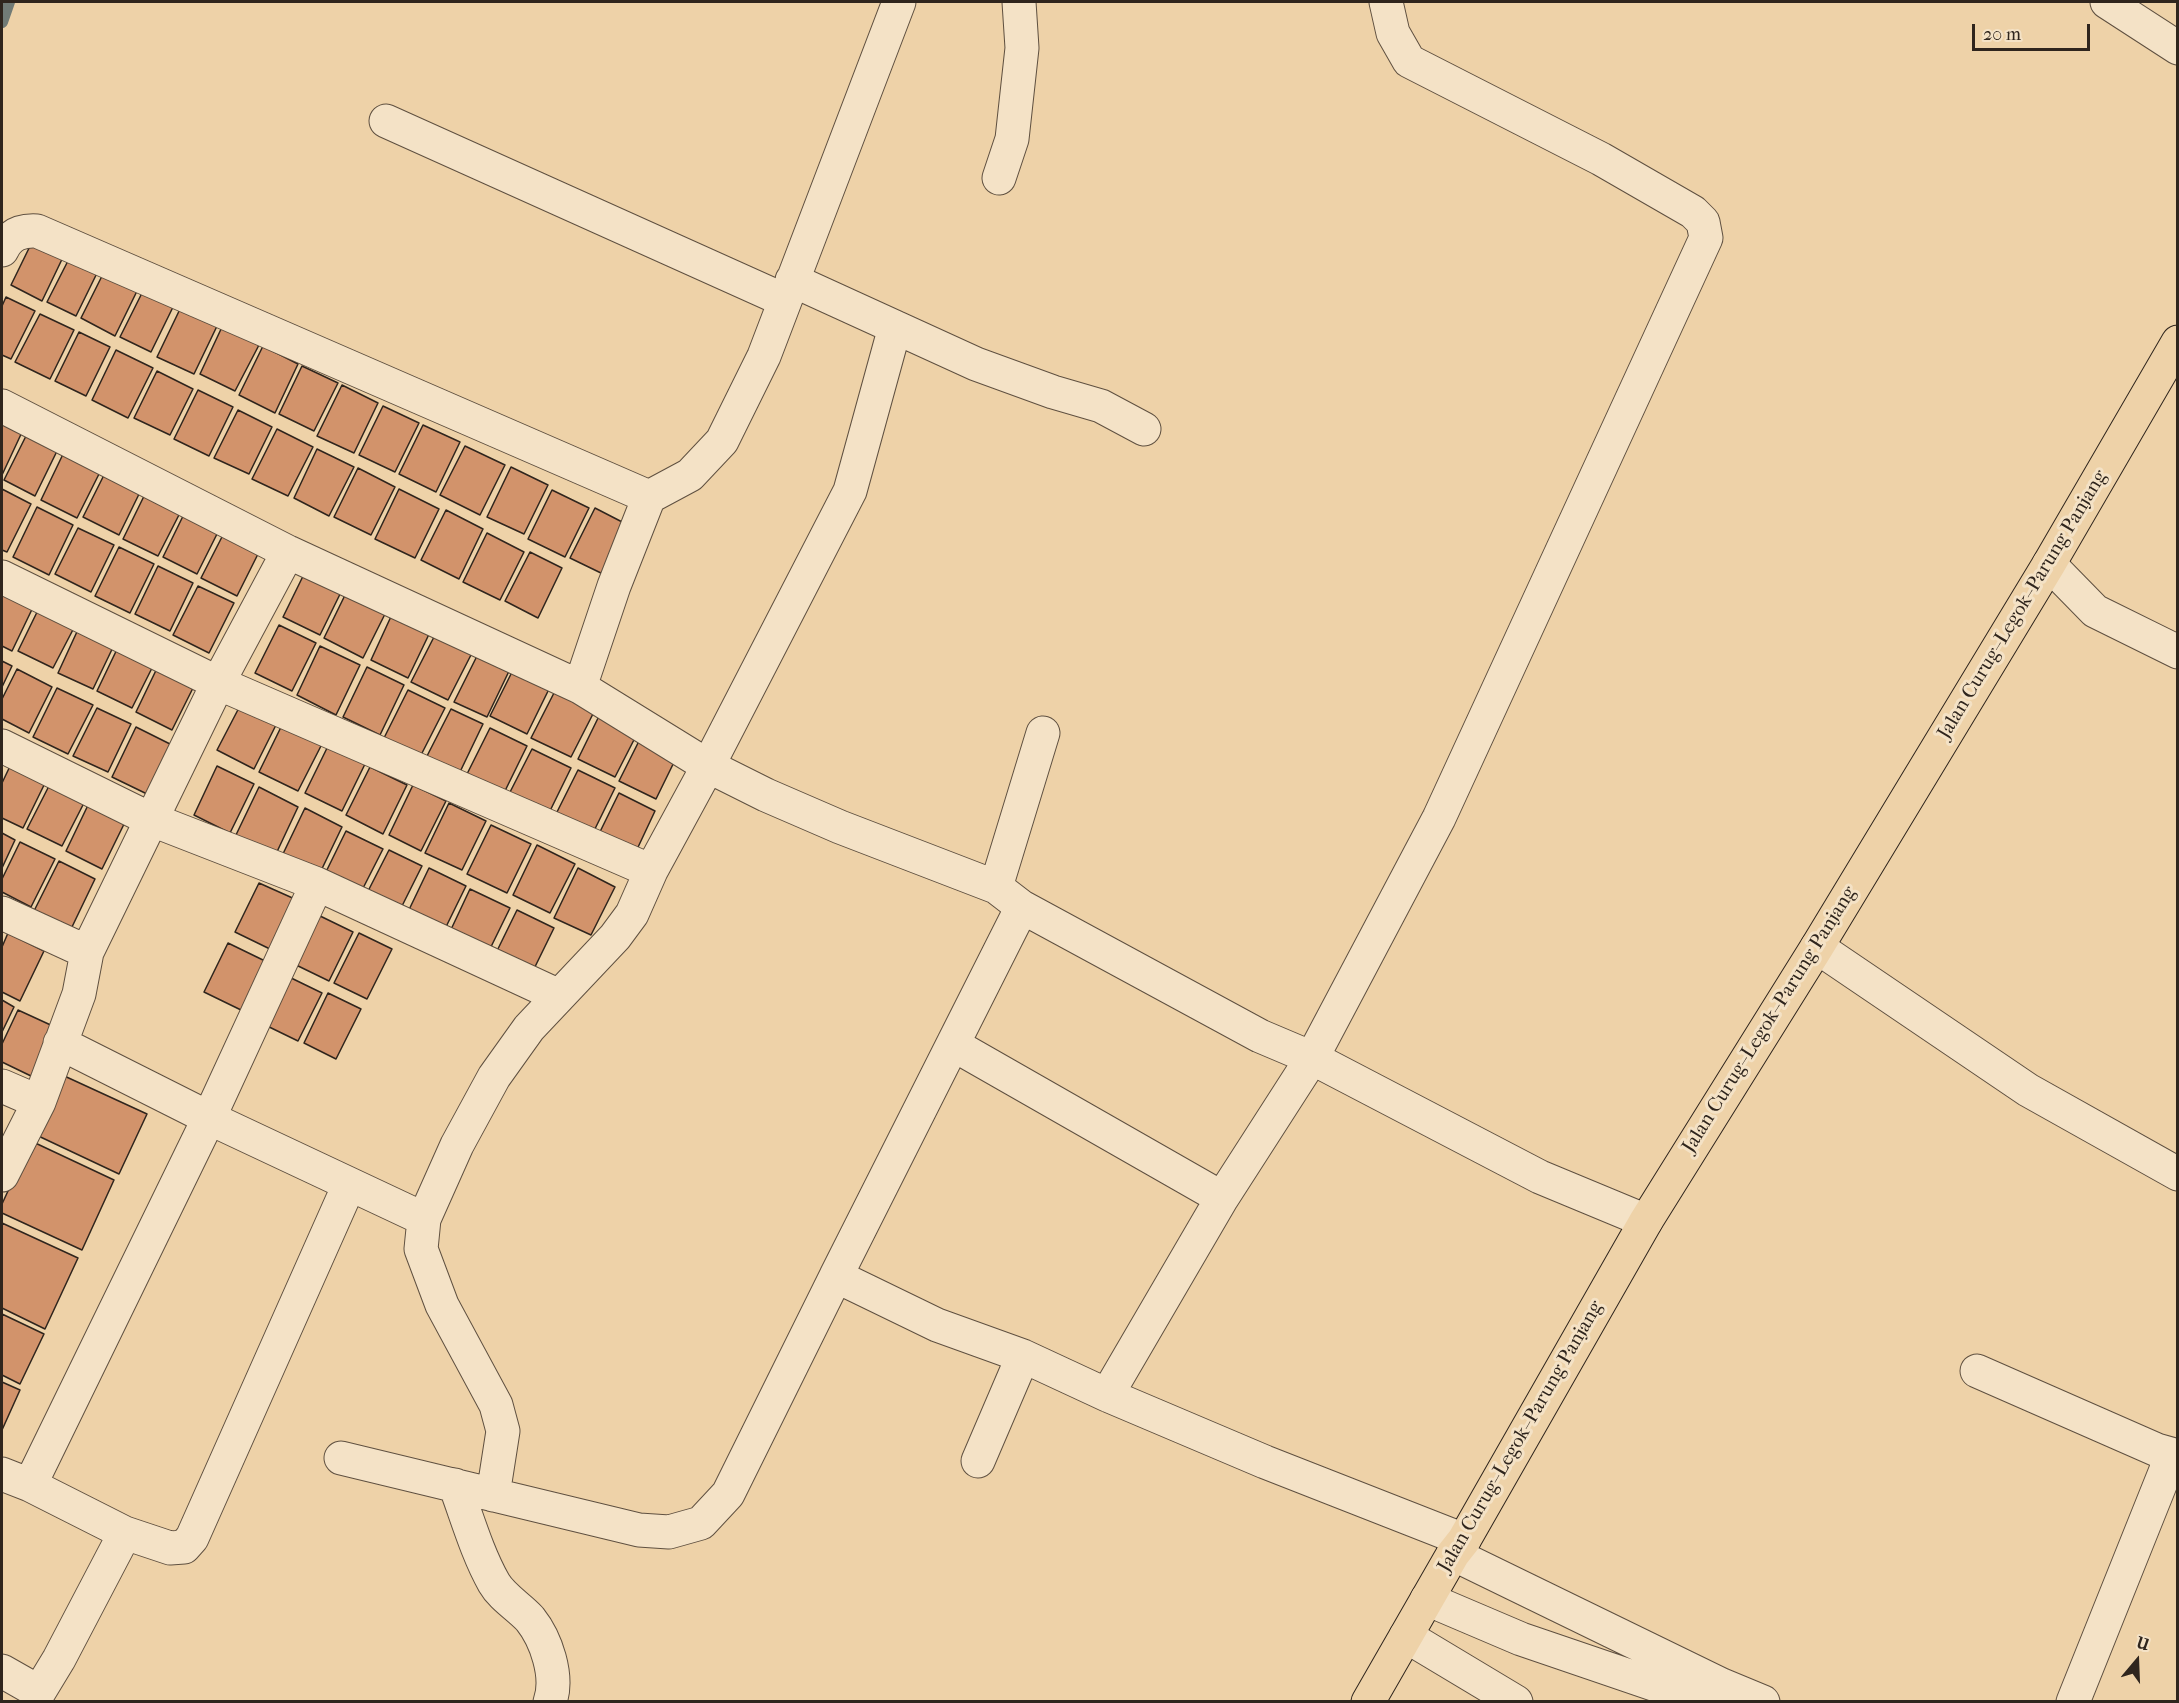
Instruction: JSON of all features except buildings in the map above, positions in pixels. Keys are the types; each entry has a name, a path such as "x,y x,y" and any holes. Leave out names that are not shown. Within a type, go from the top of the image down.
{"main road":[{"name":"Jalan Curug–Legok–Parung Panjang","path":"1368,1701 1646,1221 1817,947 2049,564 2178,342"}],"street":[{"path":"580,687 614,586 649,497 690,475 722,441 764,356 899,2"},
{"path":"999,178 1012,139 1022,48 1018,2"},
{"path":"1107,1395 1222,1198 1312,1058 1439,818 1706,238 1703,222 1693,212 1602,159 1409,61 1393,33 1386,2"},
{"path":"2108,2 2178,48"},
{"path":"386,121 788,290 896,327 976,364 1053,392 1101,406 1144,429"},
{"path":"2,250 10,238 19,232 37,231 649,497"},
{"path":"494,1495 503,1431 496,1405 442,1305 421,1249 424,1219 457,1145 494,1077 529,1028 615,937 632,914 651,871 850,491 896,327"},
{"path":"2,406 288,552 580,687 708,766 766,795 840,828 996,888 1022,907 1260,1036 1312,1058 1540,1177 1646,1221"},
{"path":"2,1175 39,1102 79,994 87,952 218,683 288,552"},
{"path":"2049,564 2096,611 2178,652"},
{"path":"2,577 218,683 651,871"},
{"path":"996,888 1043,733"},
{"path":"2,746 150,819 317,884 559,996"},
{"path":"317,884 208,1118 16,1479 125,1533 170,1548 184,1547 192,1538 349,1185"},
{"path":"341,1458 639,1530 669,1532 701,1523 728,1494 1022,907"},
{"path":"2,913 87,952"},
{"path":"1817,947 2028,1090 2178,1174"},
{"path":"60,1043 208,1118 424,1219"},
{"path":"954,1045 1222,1198"},
{"path":"2,1086 39,1102"},
{"path":"836,1276 938,1325 1023,1356 1107,1395 1459,1547 1722,1685 1763,1701"},
{"path":"978,1461 1023,1356"},
{"path":"1977,1371 2175,1456 2073,1701"},
{"path":"454,1485 485,1566 496,1586 530,1619 541,1635 549,1659 553,1683 550,1701"},
{"path":"2,1671 39,1692 59,1659 125,1533"},
{"path":"1427,1599 1521,1639 1706,1701"},
{"path":"1406,1636 1516,1701"}],"waterway":[{"path":"2,22 9,2"}]}
